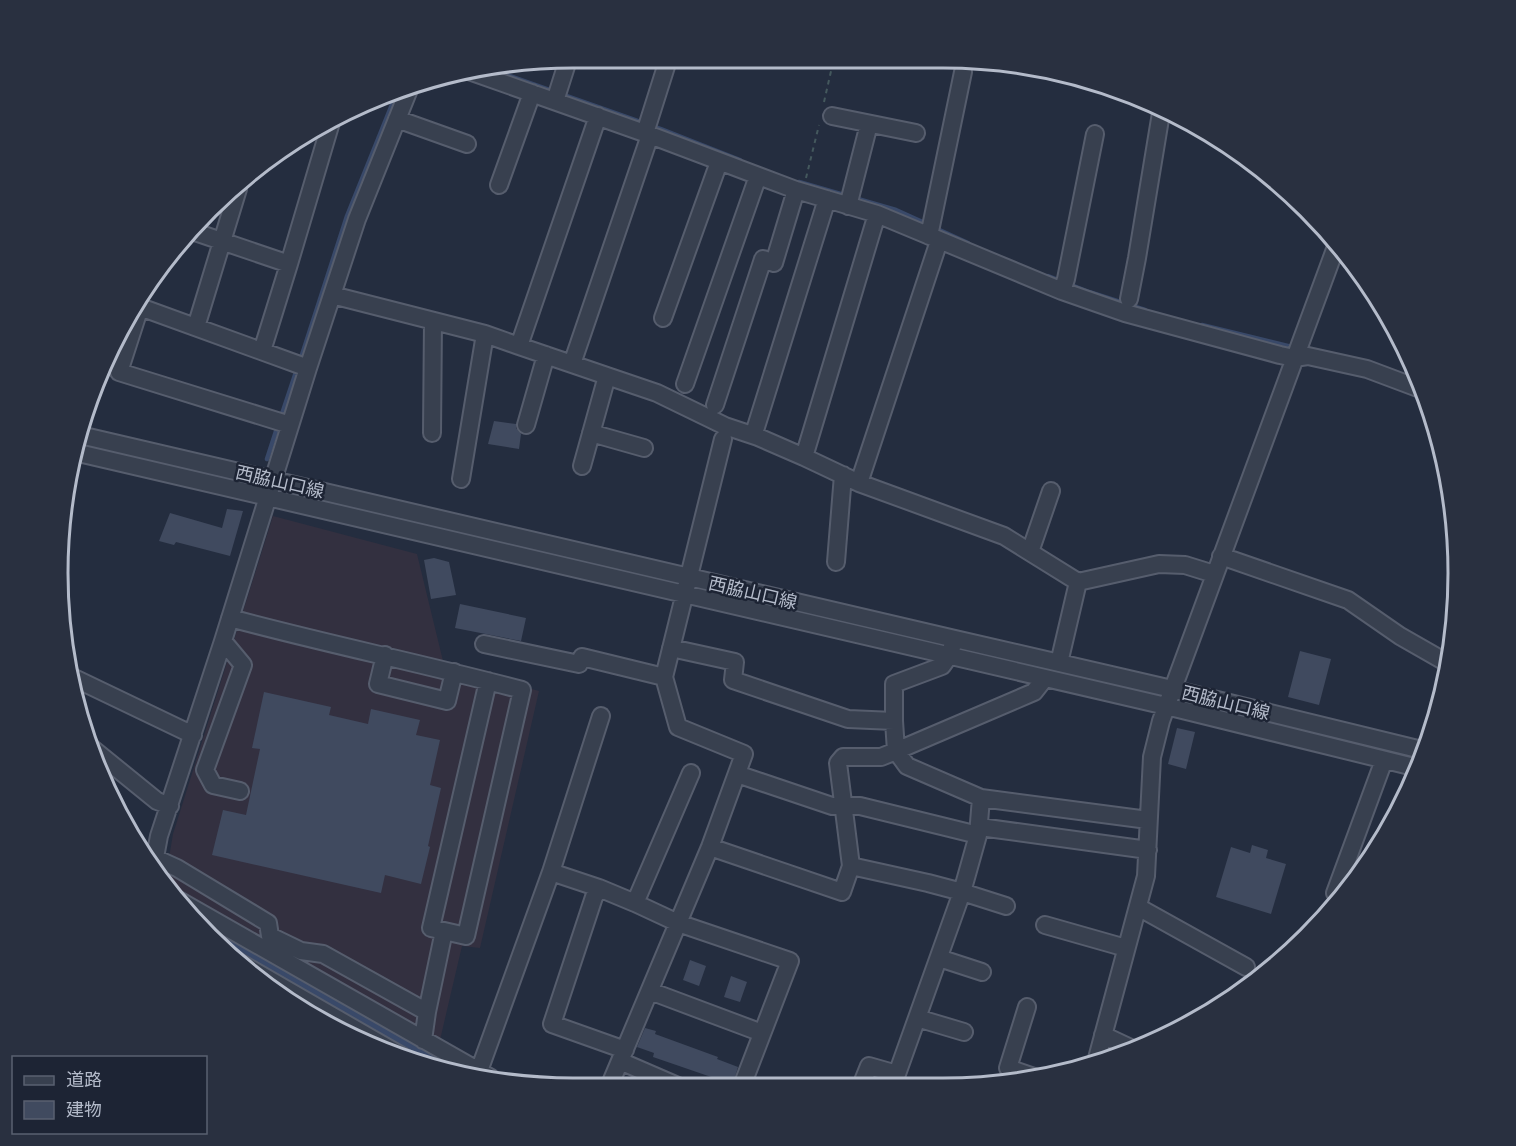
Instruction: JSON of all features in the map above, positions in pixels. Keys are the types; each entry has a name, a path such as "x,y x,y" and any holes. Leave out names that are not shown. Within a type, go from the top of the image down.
{"street":[{"path":"558,93 566,68"},
{"path":"572,364 666,68"},
{"path":"859,483 933,232 963,72"},
{"path":"482,76 532,93 558,93 598,116 648,128 719,162 796,190 827,199 850,198 877,214 933,232 1064,285 1125,313 1367,369 1412,386"},
{"path":"499,185 532,93"},
{"path":"155,857 159,836 268,497 282,422 300,365 332,295 357,219 406,96"},
{"path":"519,346 598,116"},
{"path":"832,116 916,133"},
{"path":"1129,299 1160,117"},
{"path":"397,119 467,144"},
{"path":"850,198 869,124"},
{"path":"262,351 329,131"},
{"path":"1064,285 1095,134"},
{"path":"663,318 719,162"},
{"path":"685,384 758,176"},
{"path":"716,405 763,260 774,263 796,190"},
{"path":"196,327 235,197"},
{"path":"756,428 827,199"},
{"path":"804,457 877,214"},
{"path":"200,233 289,264"},
{"path":"1098,1054 1146,876 1152,757 1161,721 1334,253"},
{"path":"332,295 485,334 657,393 725,426 758,437 859,483 1004,536 1078,582 1159,564 1185,565 1214,574"},
{"path":"143,308 300,365"},
{"path":"137,317 120,372 282,422"},
{"path":"432,433 434,321"},
{"path":"461,479 485,334"},
{"path":"526,424 546,355"},
{"path":"582,466 607,376"},
{"path":"591,433 644,448"},
{"name":"西脇山口線","path":"87,437 1172,688 1416,750"},
{"path":"613,1078 710,847 744,754 678,727 664,677 723,439"},
{"name":"西脇山口線","path":"82,454 1166,706 1410,766"},
{"path":"836,562 843,475"},
{"path":"1030,552 1051,491"},
{"path":"1221,556 1348,600 1400,636 1441,659"},
{"path":"1059,663 1078,582"},
{"path":"230,618 522,690 466,936 437,930"},
{"path":"955,639 949,656 942,666 894,684 896,751 907,766 981,798 1148,820"},
{"path":"223,641 243,665 205,770 213,785 240,791"},
{"path":"484,644 579,664 582,657 664,677"},
{"path":"671,648 735,662 733,680 848,720 894,722"},
{"path":"385,656 378,684 447,701 454,672"},
{"path":"710,847 842,892 851,866 838,764 843,757 881,757 1034,692 1045,678"},
{"path":"79,680 193,735"},
{"path":"423,1040 437,930 488,681"},
{"path":"486,1071 602,716"},
{"path":"102,757 157,801 170,806"},
{"path":"1336,891 1384,760"},
{"path":"635,903 691,773"},
{"path":"736,774 832,806 860,806 979,831 1148,850"},
{"path":"864,1078 869,1066 897,1074 962,892 979,831 981,798"},
{"path":"160,864 177,868 268,922 270,936 301,951 323,954 427,1012"},
{"path":"851,866 928,883 1006,906"},
{"path":"551,872 599,888 678,923 790,961 745,1078"},
{"path":"599,888 552,1024 622,1056 663,1078"},
{"path":"1138,907 1246,967"},
{"path":"198,912 475,1069"},
{"path":"1045,925 1126,948"},
{"path":"939,958 982,972"},
{"path":"297,996 305,973"},
{"path":"650,991 762,1033"},
{"path":"1020,1072 1008,1068 1028,1007"},
{"path":"917,1018 964,1032"},
{"path":"1103,1035 1124,1045"}],"shaded area":[{"path":"273,516 417,554 444,665 539,691 480,948 462,946 440,1040 180,891 166,873 173,834"}],"building":[{"path":"494,421 516,424 521,434 519,449 488,444"},
{"path":"227,509 243,511 230,556 176,542 174,545 159,541 170,513 222,528"},
{"path":"434,558 449,562 456,595 431,599 424,560"},
{"path":"460,604 526,618 521,641 455,628"},
{"path":"1300,651 1331,659 1319,705 1288,697"},
{"path":"264,692 331,707 329,715 368,724 371,709 420,720 416,735 440,740 430,785 441,788 421,884 385,875 381,893 212,855 223,810 246,815 260,749 252,748"},
{"path":"1177,728 1195,732 1186,769 1168,764"},
{"path":"1252,845 1268,850 1266,858 1286,864 1271,914 1216,897 1231,847 1250,853"},
{"path":"690,960 706,966 699,986 683,980"},
{"path":"731,976 747,982 740,1002 724,997"},
{"path":"645,1028 738,1067 735,1078 714,1078 653,1057 654,1053 637,1047"}],"waterway":[{"path":"501,73 661,129 740,160"},
{"path":"300,361 347,216 393,101"},
{"path":"799,182 896,210 927,224"},
{"path":"935,228 968,243"},
{"path":"1048,276 1145,310"},
{"path":"1202,325 1296,348"},
{"path":"281,417 297,369"},
{"path":"267,459 278,425"},
{"path":"234,947 422,1055"}]}
